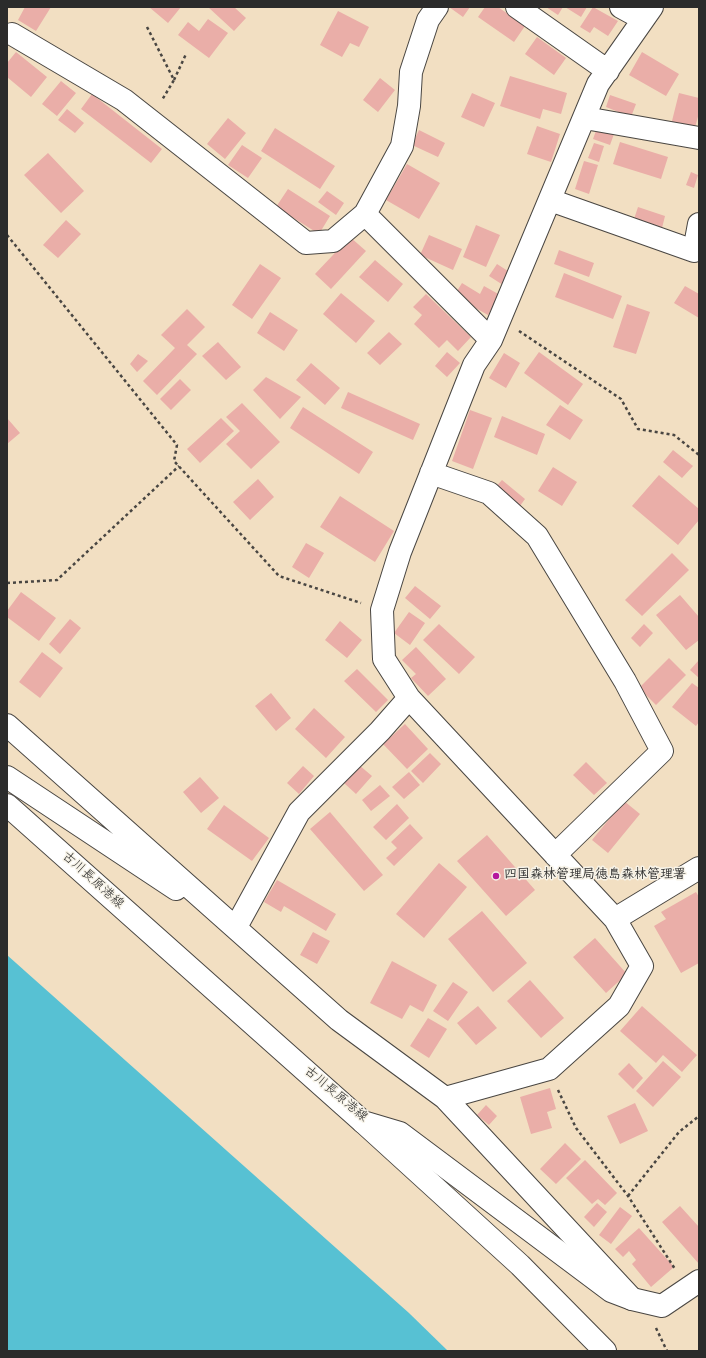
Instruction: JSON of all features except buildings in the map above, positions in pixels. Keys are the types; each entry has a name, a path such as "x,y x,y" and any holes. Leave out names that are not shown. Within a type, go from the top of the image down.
{"street":[{"path":"9,34 124,100 306,243 333,241 365,214 402,146 409,106 411,72 428,20 437,7"},
{"path":"517,7 608,71"},
{"path":"445,1098 549,1069 619,1006 642,966 615,919 409,698 384,659 382,610 400,552 474,365 491,340 598,84 648,13 621,7"},
{"path":"585,118 699,138"},
{"path":"550,200 694,251 699,224"},
{"path":"365,214 491,340"},
{"path":"431,473 489,493 537,536 625,681 662,751 555,855"},
{"path":"236,927 299,812 380,731 409,698"},
{"path":"7,725 339,1020 445,1098 632,1299"},
{"path":"7,777 236,927"},
{"name":"古川長原港線","path":"7,805 363,1122 400,1133 611,1291 632,1299 662,1306 693,1285"},
{"path":"615,919 699,868"},
{"path":"363,1122 520,1265 606,1351"}],"path":[{"path":"147,27 174,80"},
{"path":"150,120 174,80 186,54"},
{"path":"7,234 177,445 174,461 279,576 382,610"},
{"path":"500,318 621,399 638,429 674,435 699,455"},
{"path":"7,583 57,580 179,466"},
{"path":"549,1069 576,1128 693,1285"},
{"path":"628,1196 679,1132 699,1116"}],"water":[{"path":"7,955 409,1313 448,1351 7,1351"}],"place":[{"name":"四国森林管理局徳島森林管理署","path":"496,876"}]}
